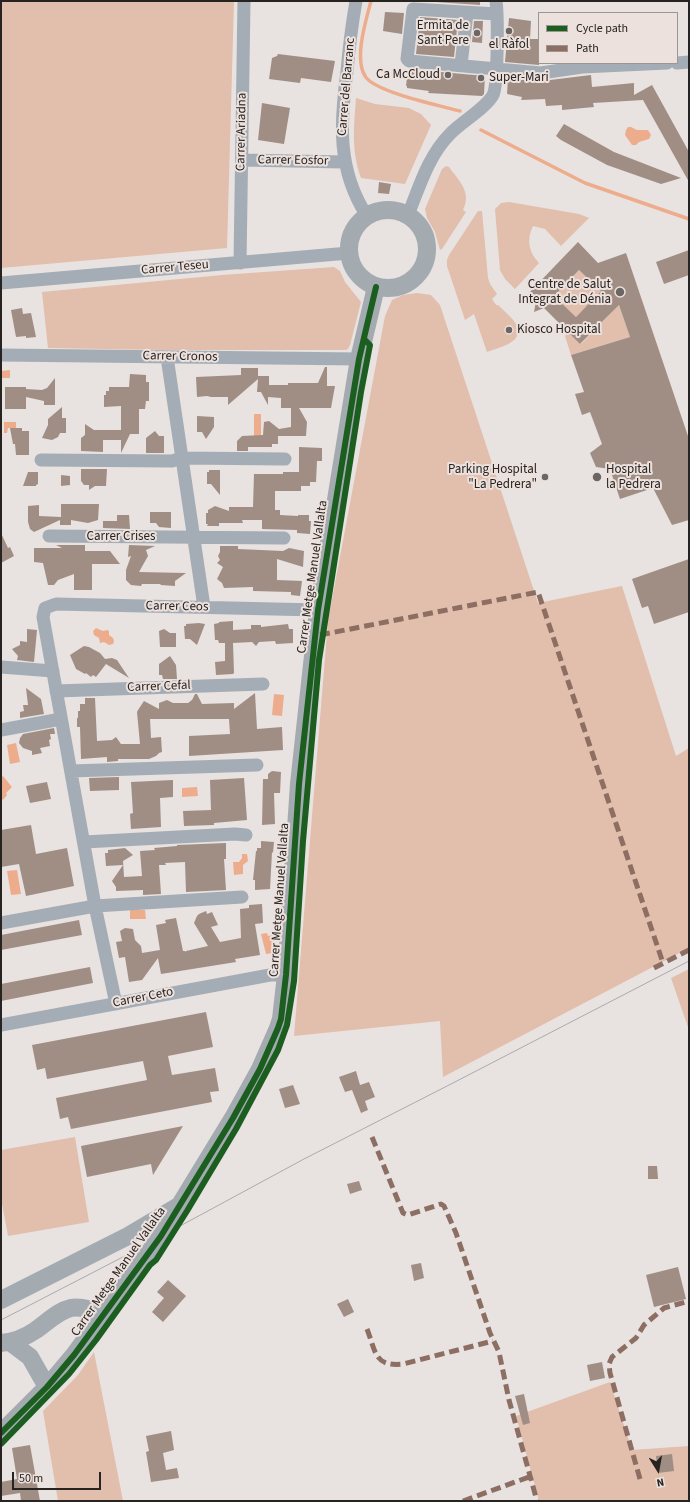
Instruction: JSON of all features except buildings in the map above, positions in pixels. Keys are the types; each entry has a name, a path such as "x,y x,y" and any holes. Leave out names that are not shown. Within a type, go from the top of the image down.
{"street":[{"name":"Carrer Ariadna","path":"240,263 244,1"},
{"name":"Carrer del Barranc","path":"356,1 341,126 344,162 354,192 367,216"},
{"path":"408,215 427,170 440,146 450,134 468,120 493,95 496,68 498,14 496,1"},
{"path":"498,14 413,9 409,61 541,73 582,66 639,64"},
{"path":"461,65 467,12"},
{"path":"678,63 689,62"},
{"name":"Carrer Eosfor","path":"242,160 344,162"},
{"path":"387,210 398,211 408,215 417,222 424,232 428,244 428,256 424,267 417,277 408,284 393,288 376,287 366,282 357,274 352,265 349,254 349,242 352,232 367,216 377,212 387,210"},
{"name":"Carrer Teseu","path":"1,284 349,254"},
{"name":"Carrer Metge Manuel Vallalta","path":"1,1433 47,1387 74,1355 161,1236 233,1118 268,1052 280,1019 286,975 299,784 318,610 359,359 376,287"},
{"name":"Carrer Cronos","path":"1,356 359,359"},
{"path":"167,357 204,607"},
{"path":"40,460 172,461 182,458 285,459"},
{"name":"Carrer Crises","path":"49,536 284,538"},
{"name":"Carrer Ceos","path":"53,671 43,617 45,608 56,604 318,610"},
{"path":"1,668 53,671 95,906 116,1004"},
{"name":"Carrer Cefal","path":"56,691 263,684"},
{"path":"1,730 61,719"},
{"path":"71,771 257,765"},
{"path":"84,842 235,834 246,835"},
{"path":"1,923 95,906 242,897"},
{"name":"Carrer Ceto","path":"1,1025 270,975 286,975"},
{"path":"1,1300 128,1236 178,1207"},
{"path":"6,1342 30,1334 51,1317 68,1308 90,1308 104,1315"},
{"path":"36,1364 34,1348 44,1323"},
{"path":"6,1342 30,1357 36,1364 47,1387"}],"shaded area":[{"path":"1,1 234,1 227,248 1,268"},
{"path":"356,98 375,104 409,108 421,114 431,125 405,184 361,178 354,148"},
{"path":"628,127 637,130 648,130 651,135 649,139 639,142 636,145 632,145 625,135"},
{"path":"446,166 449,167 463,187 466,198 463,210 466,212 440,250 435,232 427,218 425,209 442,169"},
{"path":"509,202 579,214 589,218 561,246 545,229 533,226 529,241 531,251 539,263 515,289 505,279 500,270 495,209 501,203"},
{"path":"478,211 482,211 488,278 497,294 492,299 496,305 498,305 514,321 518,332 517,337 513,341 487,352 474,314 465,320 447,266 449,255"},
{"path":"334,267 340,271 345,282 361,302 350,345 348,349 345,350 165,350 48,348 42,292 222,275"},
{"path":"579,270 601,291 576,317 554,296"},
{"path":"417,293 431,295 440,305 538,603 622,586 676,756 689,748 689,948 443,1077 440,1021 294,1036 328,621 385,316 392,300 403,295"},
{"path":"619,305 630,337 571,355 565,336 568,332 581,344"},
{"path":"10,370 10,378 1,378 1,371"},
{"path":"254,414 261,414 261,442 254,442"},
{"path":"4,422 16,422 16,428 8,428 7,433 4,433"},
{"path":"96,628 103,631 109,631 109,635 114,641 113,644 109,645 104,642 100,643 99,638 94,635 93,631"},
{"path":"274,694 284,695 282,716 272,715"},
{"path":"16,743 20,762 10,764 7,745"},
{"path":"3,776 12,787 6,793 7,795 3,800 1,798 1,777"},
{"path":"197,787 198,796 182,797 182,788"},
{"path":"242,854 247,854 248,861 243,865 243,874 234,875 233,862 239,862 242,858"},
{"path":"17,870 21,894 11,895 7,871"},
{"path":"130,910 145,910 146,919 130,919"},
{"path":"267,933 268,936 273,935 275,945 271,946 272,953 266,954 261,934"},
{"path":"689,969 689,1030 671,978"},
{"path":"75,1137 89,1222 8,1236 1,1198 1,1150"},
{"path":"94,1352 123,1501 58,1501 43,1411 78,1375"},
{"path":"610,1382 632,1450 689,1446 689,1501 539,1501 516,1416"}],"waterway":[{"path":"371,1 364,28 361,49 362,68 365,76 381,88 394,93 460,111"},
{"path":"481,130 585,183 689,219"}],"tram line":[{"path":"1,1320 119,1259 304,1159 689,961"}],"marked path":[{"path":"320,635 538,592 663,963"},
{"path":"654,968 689,950"},
{"path":"372,1137 403,1213 408,1215 441,1204 444,1206 456,1233 490,1333 499,1352 509,1400 537,1501"},
{"path":"640,1479 610,1373 609,1364 612,1357 636,1338 644,1325 664,1308 689,1301"},
{"path":"367,1329 378,1356 386,1363 393,1364 403,1364 493,1341"},
{"path":"463,1501 529,1477"}],"cycle path":[{"path":"1,1433 47,1387 74,1355 161,1236 233,1118 260,1069 281,1019 286,975 299,784 318,610 359,359 376,287"},
{"path":"1,1444 69,1374 96,1340 150,1265 156,1260 236,1129 278,1050 287,1025 294,981 303,841 319,660 361,392 370,345 364,339"}],"place":[{"name":"el Ràfol","path":"509,31"},
{"name":"Ermita de Sant Pere","path":"477,33"},
{"name":"Ca McCloud","path":"448,75"},
{"name":"Super-Mari","path":"481,78"},
{"name":"Centre de Salut Integrat de Dénia","path":"620,292"},
{"name":"Kiosco Hospital","path":"509,330"},
{"name":"Parking Hospital \"La Pedrera\"","path":"545,477"},
{"name":"Hospital la Pedrera","path":"597,477"}]}
